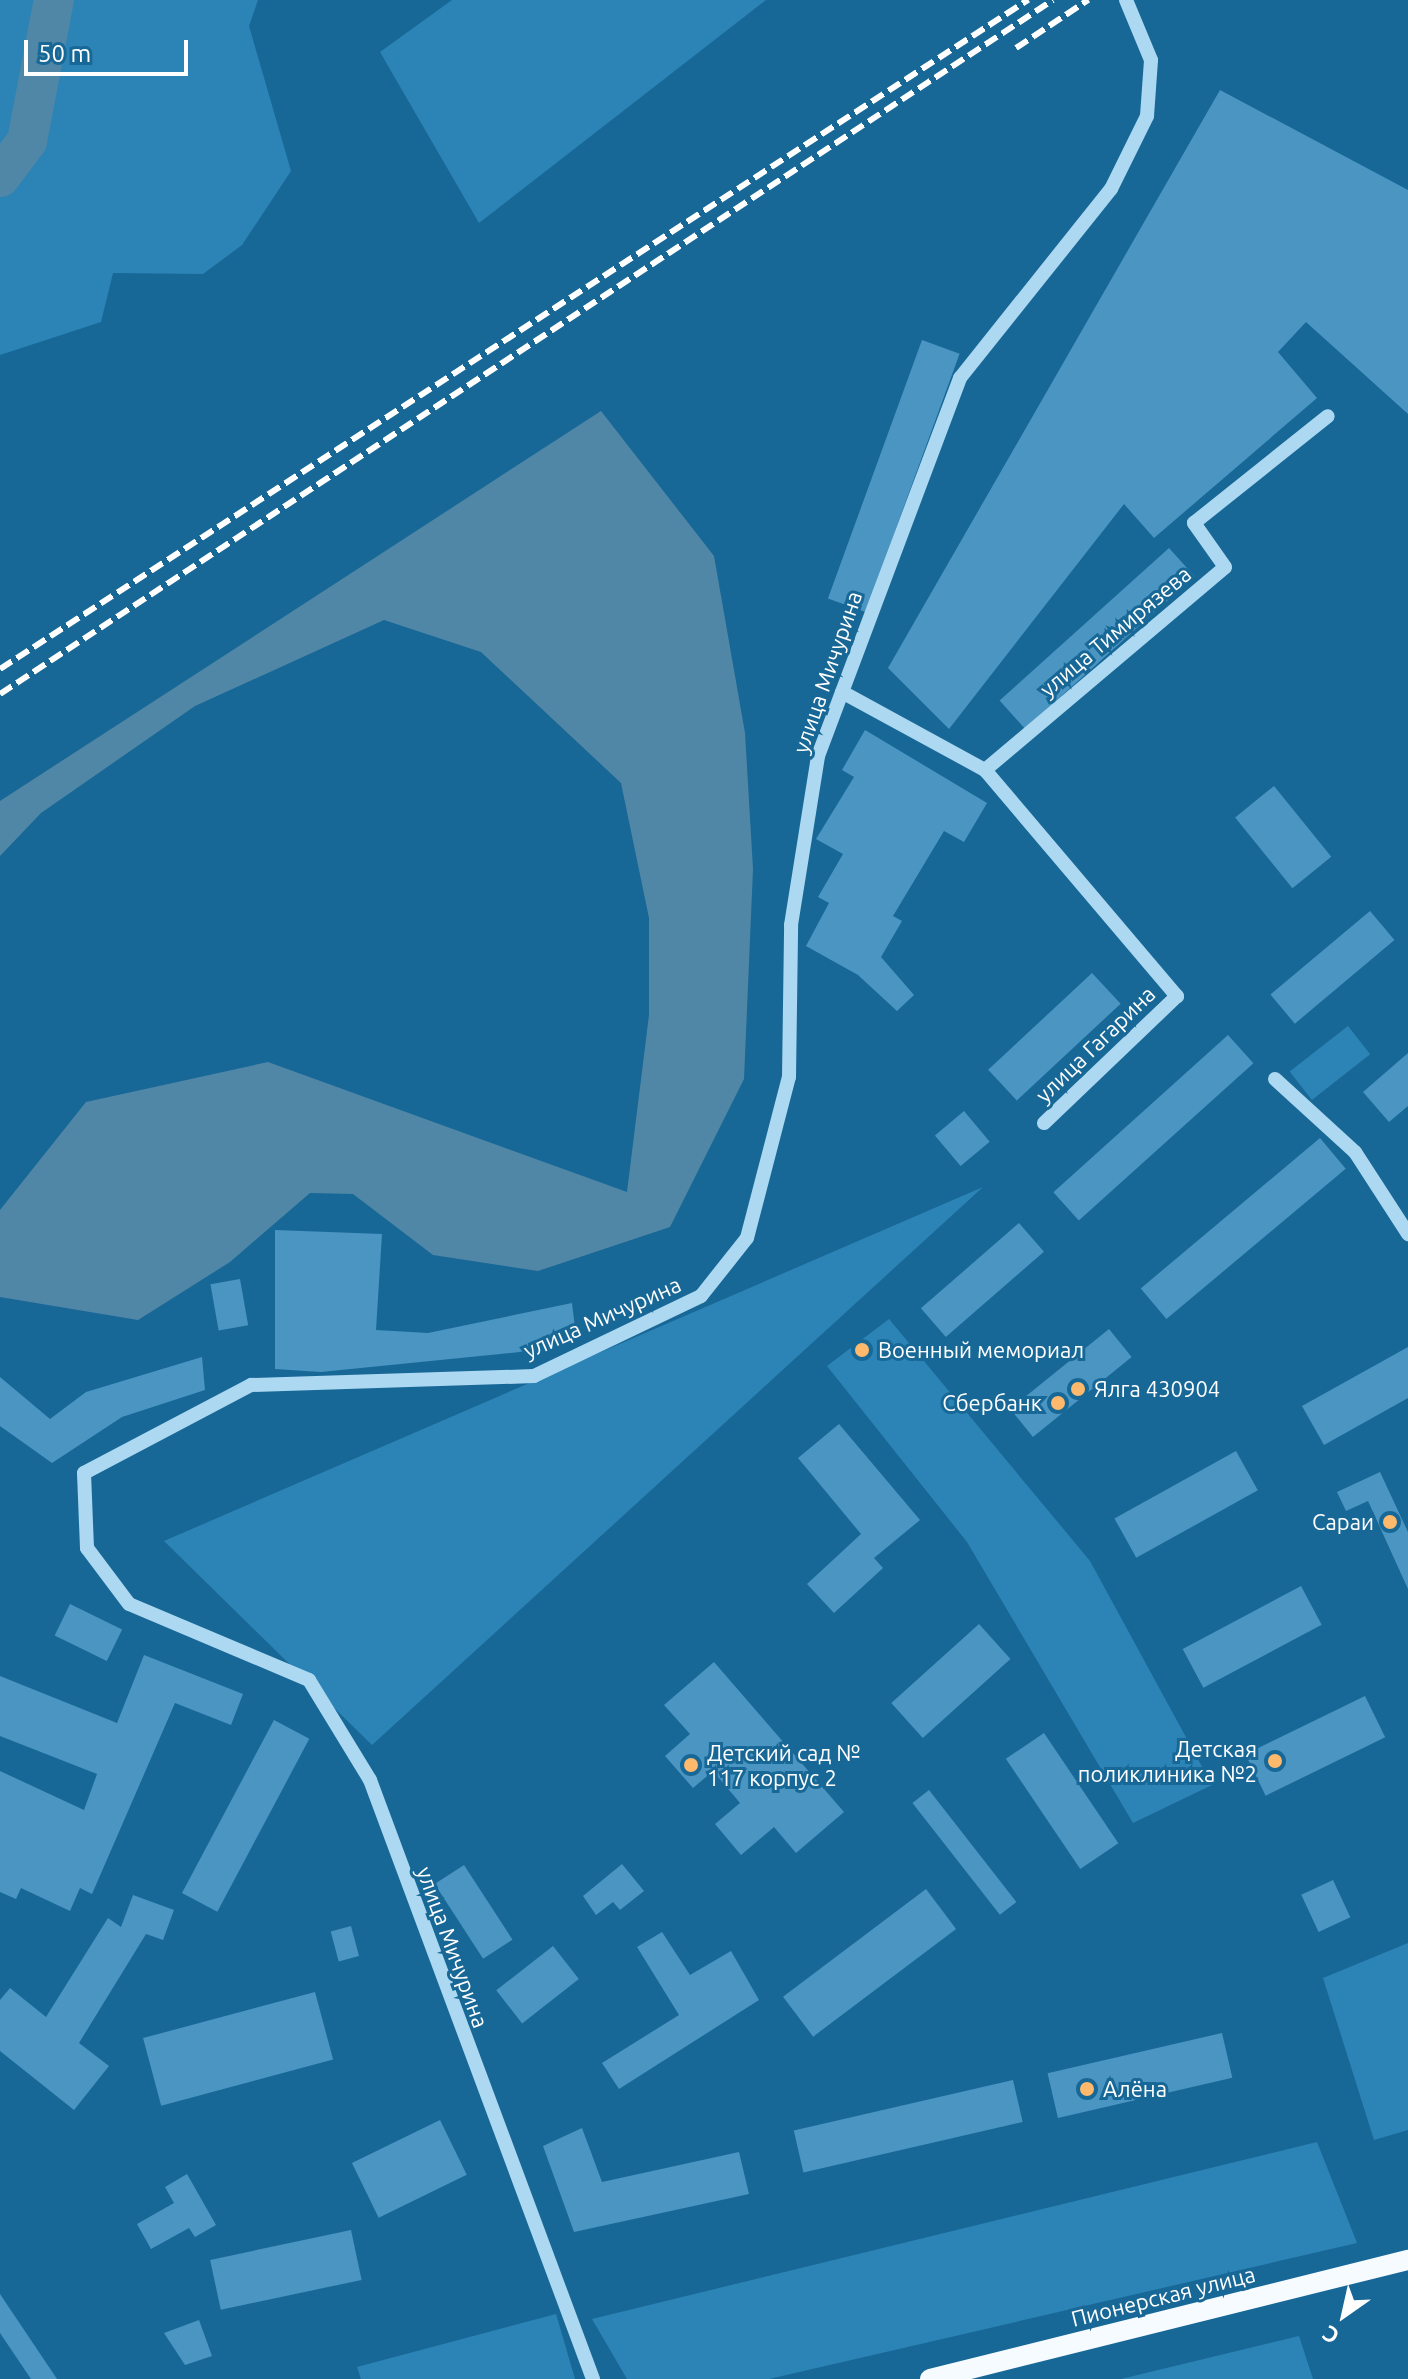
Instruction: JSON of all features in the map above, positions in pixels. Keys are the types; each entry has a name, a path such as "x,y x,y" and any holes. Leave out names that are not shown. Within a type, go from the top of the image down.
{"main road":[{"name":"Пионерская улица","path":"930,2379 1408,2260"}],"street":[{"name":"улица Мичурина","path":"593,2379 370,1780 309,1680 129,1604 87,1548 84,1473 251,1385 534,1376 701,1296 747,1238 789,1077 791,925 818,756 960,378 1111,189 1147,116 1151,60 1126,0"},
{"name":"улица Тимирязева","path":"985,770 1225,567 1194,523 1328,416"},
{"path":"842,692 985,770"},
{"name":"улица Гагарина","path":"985,770 1177,996 1044,1123"},
{"path":"1275,1079 1355,1152 1408,1234"}],"shaded area":[{"path":"0,0 258,0 249,26 291,171 242,245 203,274 113,273 101,322 0,355"},
{"path":"452,0 766,0 479,223 380,52"},
{"path":"601,411 714,556 745,733 753,869 744,1079 670,1227 538,1271 433,1255 353,1194 310,1193 230,1262 138,1320 0,1297 0,1210 86,1102 268,1062 627,1192 649,1015 649,918 621,783 481,652 384,620 195,706 41,813 0,856 0,801"},
{"path":"1348,1026 1370,1054 1312,1100 1290,1072"},
{"path":"983,1187 372,1745 164,1541"},
{"path":"889,1319 1090,1561 1212,1785 1133,1823 967,1542 827,1366"},
{"path":"1408,1943 1408,2130 1374,2140 1323,1978"},
{"path":"1317,2142 1357,2243 769,2379 627,2379 592,2319"},
{"path":"556,2314 575,2379 361,2379 357,2367"},
{"path":"1299,2336 1313,2379 1121,2379"}],"building":[{"path":"1220,90 1408,190 1408,414 1306,322 1278,352 1317,398 1154,538 1124,504 949,729 888,668"},
{"path":"922,340 960,354 866,612 828,598"},
{"path":"1169,548 1194,576 1025,729 1000,701"},
{"path":"865,730 987,803 964,842 944,831 893,916 902,921 881,957 914,995 897,1011 858,975 806,946 829,903 818,897 843,854 816,839 854,777 842,770"},
{"path":"1274,786 1331,857 1292,888 1235,817"},
{"path":"1370,911 1394,940 1295,1024 1270,995"},
{"path":"1092,973 1121,1004 1017,1101 988,1070"},
{"path":"1228,1035 1253,1063 1079,1220 1053,1192"},
{"path":"1408,1053 1408,1106 1389,1122 1363,1092"},
{"path":"964,1111 990,1142 961,1166 935,1135"},
{"path":"1320,1138 1346,1169 1166,1319 1141,1288"},
{"path":"1019,1223 1044,1252 946,1337 921,1308"},
{"path":"275,1230 382,1234 376,1330 428,1333 572,1303 576,1336 520,1352 321,1372 275,1369"},
{"path":"240,1279 248,1325 219,1330 210,1284"},
{"path":"1109,1329 1132,1357 1033,1437 1010,1409"},
{"path":"1408,1347 1408,1398 1324,1445 1302,1406"},
{"path":"202,1357 205,1390 122,1417 52,1463 0,1426 0,1377 50,1419 86,1392"},
{"path":"839,1424 920,1520 874,1558 883,1568 834,1613 807,1584 861,1534 798,1458"},
{"path":"1236,1451 1258,1490 1136,1558 1114,1518"},
{"name":"Сараи","path":"1380,1472 1408,1532 1408,1589 1368,1501 1346,1511 1337,1492"},
{"path":"1301,1586 1322,1625 1203,1688 1183,1649"},
{"path":"70,1604 122,1629 107,1661 55,1635"},
{"path":"979,1624 1010,1659 923,1738 891,1703"},
{"path":"144,1655 243,1694 231,1725 175,1703 92,1894 80,1888 70,1911 21,1888 16,1899 0,1892 0,1771 84,1810 97,1774 0,1736 0,1676 117,1723"},
{"path":"714,1662 844,1812 796,1853 774,1827 741,1855 715,1824 740,1803 713,1771 693,1788 665,1756 690,1734 664,1705"},
{"path":"1365,1696 1385,1737 1266,1796 1245,1754"},
{"path":"274,1720 309,1739 217,1912 182,1893"},
{"path":"1044,1733 1118,1843 1080,1869 1006,1759"},
{"path":"929,1790 1016,1902 1000,1915 912,1803"},
{"path":"622,1864 644,1891 620,1910 613,1902 596,1915 583,1896"},
{"path":"464,1865 512,1940 483,1959 435,1884"},
{"path":"1333,1880 1350,1917 1319,1932 1301,1895"},
{"path":"926,1889 956,1929 813,2037 783,1997"},
{"path":"133,1895 174,1910 163,1940 146,1934 79,2043 109,2066 74,2110 0,2051 0,2000 10,1988 46,2017 108,1918 121,1927"},
{"path":"351,1926 359,1956 339,1961 331,1931"},
{"path":"662,1932 690,1975 731,1951 759,2000 619,2089 602,2063 679,2015 637,1947"},
{"path":"553,1946 579,1979 522,2023 496,1990"},
{"path":"315,1992 333,2060 161,2106 143,2038"},
{"path":"1222,2033 1232,2078 1058,2118 1048,2073"},
{"path":"1013,2080 1023,2122 803,2173 794,2131"},
{"path":"440,2120 467,2175 379,2218 352,2163"},
{"path":"582,2128 602,2182 739,2152 749,2194 574,2232 543,2146"},
{"path":"187,2174 216,2225 195,2237 189,2228 151,2249 137,2224 174,2203 165,2187"},
{"path":"351,2230 362,2280 221,2310 210,2260"},
{"path":"0,2294 57,2379 31,2379 0,2333"},
{"path":"199,2320 212,2356 185,2365 164,2333"}],"waterway":[{"path":"0,177 27,141 54,0"}],"railway":[{"path":"0,669 1028,0"},
{"path":"0,694 1053,0"},
{"path":"1016,48 1088,0"}],"place":[{"name":"Военный мемориал","path":"862,1350"},
{"name":"Ялга 430904","path":"1078,1389"},
{"name":"Сбербанк","path":"1058,1403"},
{"name":"Сараи","path":"1390,1522"},
{"name":"Детская поликлиника №2","path":"1275,1761"},
{"name":"Детский сад № 117 корпус 2","path":"691,1765"},
{"name":"Алёна","path":"1087,2089"}]}
